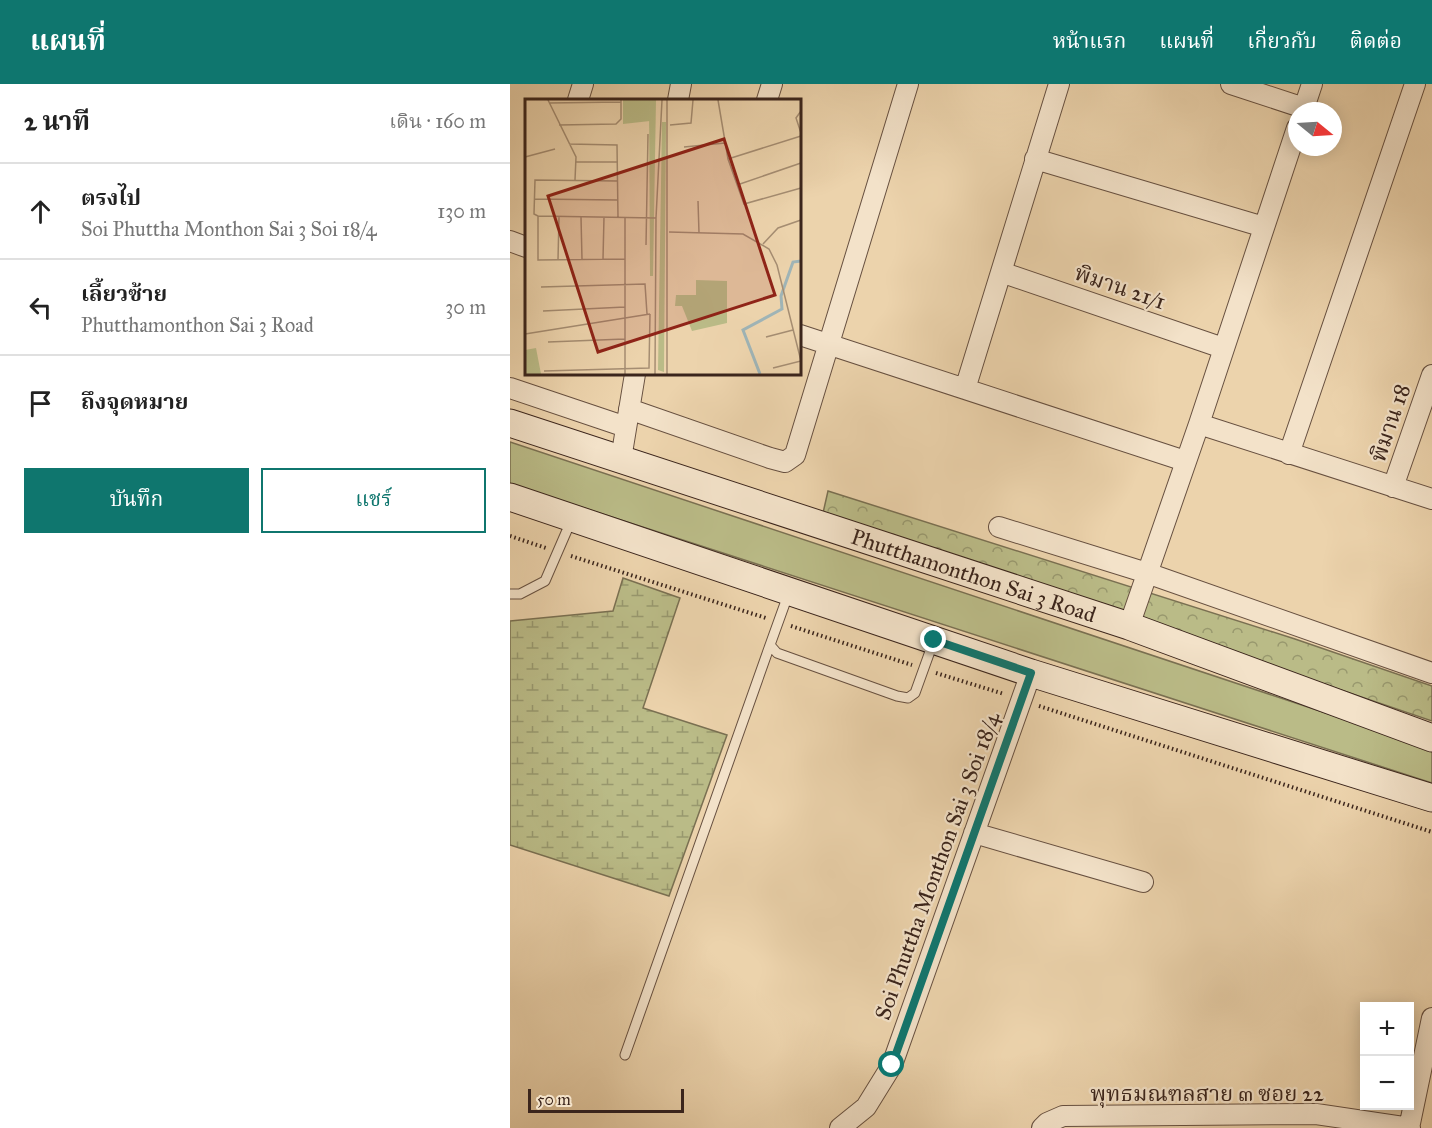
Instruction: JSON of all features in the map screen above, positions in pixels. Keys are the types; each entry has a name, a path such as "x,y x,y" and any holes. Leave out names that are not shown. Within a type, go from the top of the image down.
{"main road":[{"name":"Phutthamonthon Sai 3 Road","path":"510,423 1129,626 1432,738"},
{"path":"510,497 1031,673 1432,798"}],"street":[{"path":"578,99 583,84"},
{"path":"678,99 681,84"},
{"path":"767,99 772,84"},
{"path":"510,388 785,462 795,455 908,84"},
{"path":"965,389 1059,84"},
{"path":"1231,84 1288,105"},
{"path":"1306,102 1312,84"},
{"path":"1289,454 1415,84"},
{"path":"1129,626 1288,155"},
{"path":"1035,159 1264,227"},
{"path":"510,241 525,247"},
{"name":"พิมาน 21/1","path":"1001,272 1223,348"},
{"path":"801,335 1185,460"},
{"path":"621,459 635,375"},
{"name":"พิมาน 18","path":"1393,487 1432,375"},
{"path":"1199,424 1432,499"},
{"path":"999,527 1147,573 1432,674"},
{"name":"Soi Phuttha Monthon Sai 3 Soi 18/4","path":"840,1128 866,1107 892,1065 1031,673"},
{"path":"974,833 1143,882"},
{"path":"1410,1128 1432,1018"},
{"name":"พุทธมณฑลสาย ๓ ซอย 22","path":"1042,1128 1047,1123 1063,1116 1163,1122 1316,1121 1410,1128"}],"lane":[{"path":"510,594 520,594 545,581 572,519"},
{"path":"625,1055 789,591"},
{"path":"770,645 777,653 786,657 908,698 915,693 934,640"}],"path":[{"path":"510,536 1432,832"}],"green space":[{"path":"510,442 1395,736 1432,750 1432,783 510,484"},
{"path":"828,491 1295,639 1432,686 1432,721 823,513"},
{"path":"623,578 680,598 643,708 727,735 669,896 510,845 510,621 613,611"}],"route":[{"path":"892,1065 1031,673 934,640"}]}
